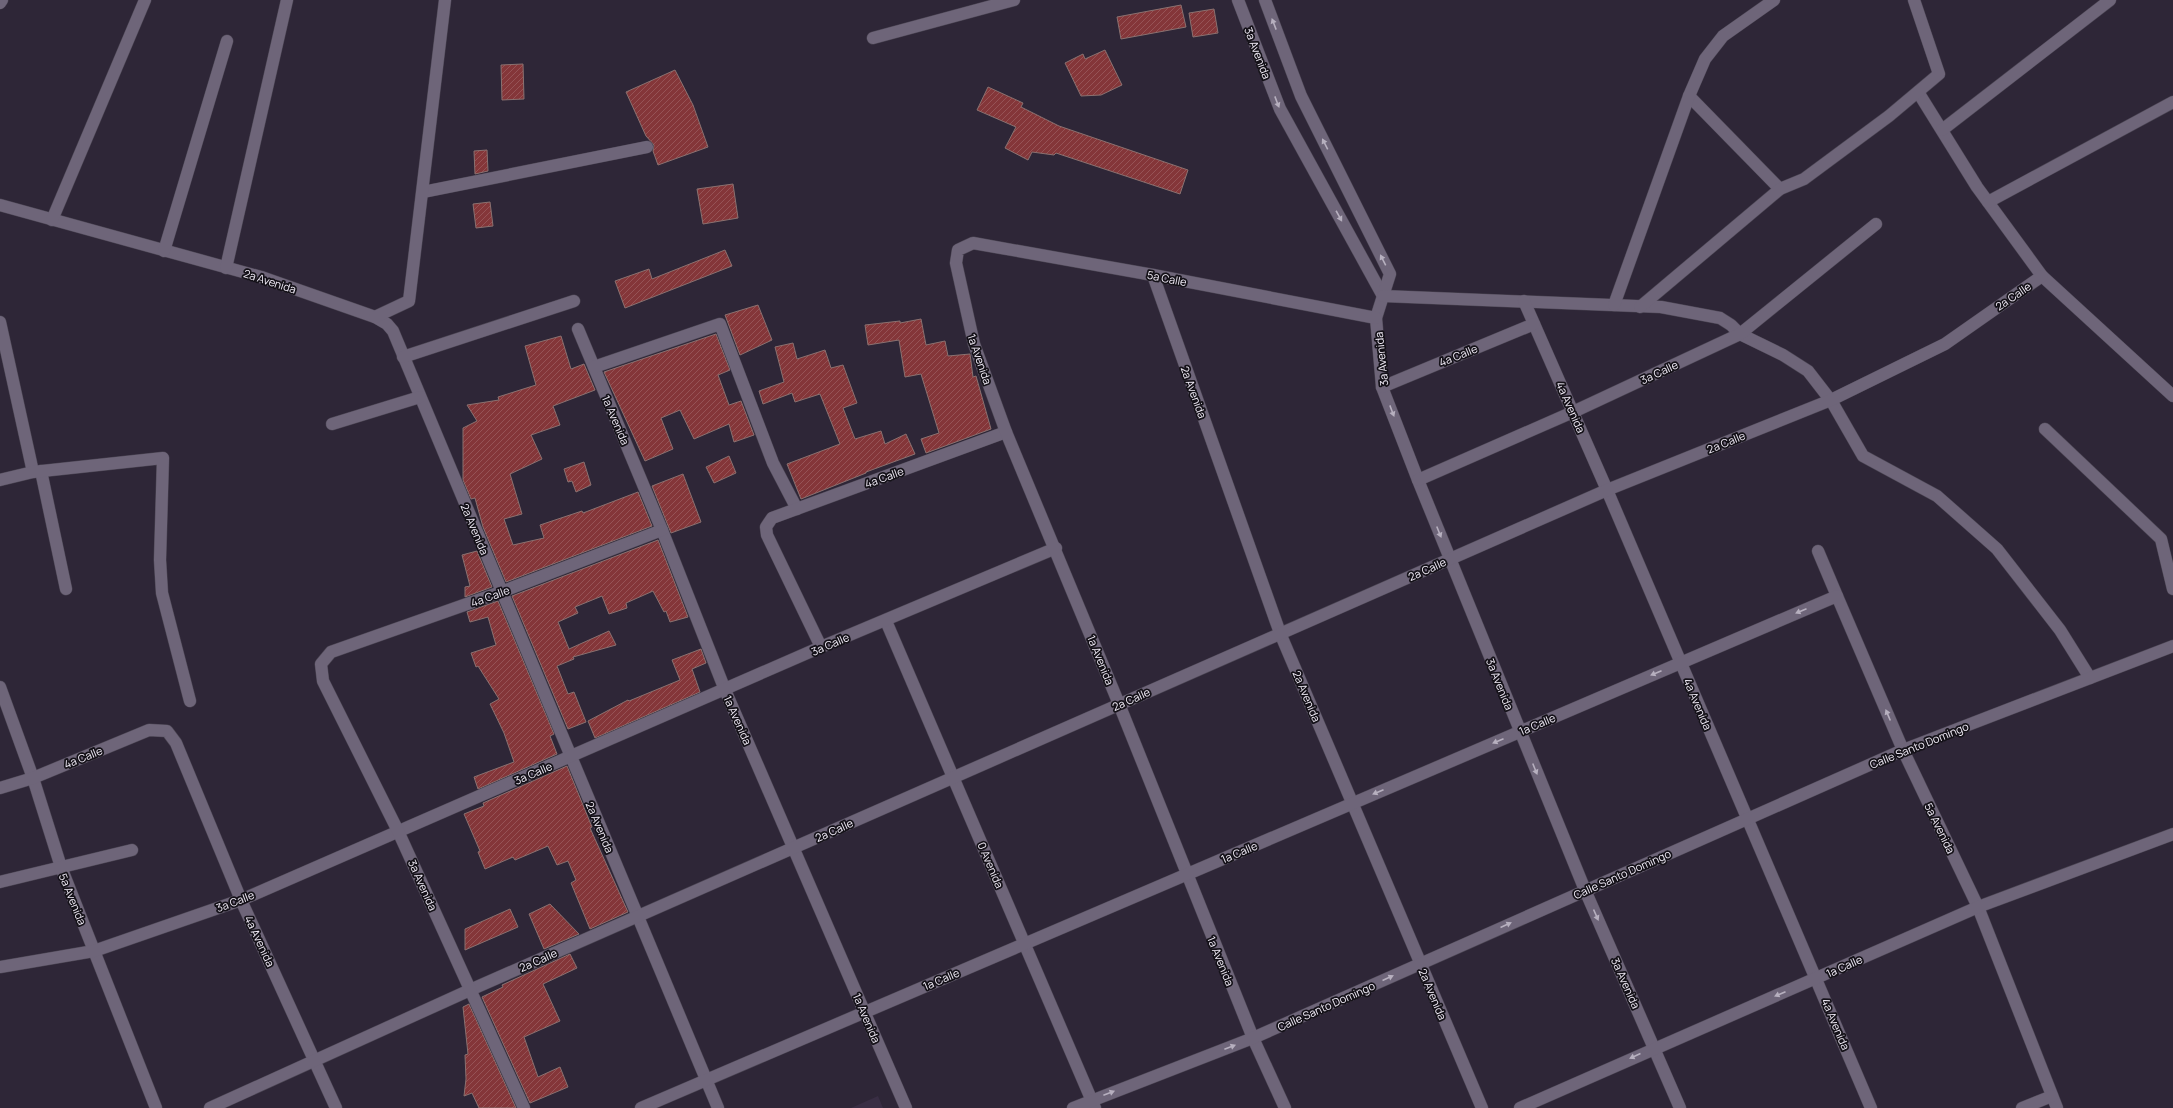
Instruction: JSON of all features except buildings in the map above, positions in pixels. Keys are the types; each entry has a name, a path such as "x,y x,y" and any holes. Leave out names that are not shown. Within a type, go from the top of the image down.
{"street":[{"path":"52,220 145,0"},
{"path":"226,268 287,0"},
{"path":"375,317 409,301 445,0"},
{"path":"873,38 1014,0"},
{"name":"3a Avenida","path":"1238,0 1280,110 1383,296"},
{"name":"3a Avenida","path":"1265,0 1301,96 1390,274 1376,318 1382,386 1519,732 1585,890 1680,1108"},
{"path":"1614,305 1689,96 1705,59 1723,36 1774,0"},
{"path":"1640,306 1780,190 1804,178 1890,116 1939,74 1914,0"},
{"path":"1942,130 2110,0"},
{"path":"164,251 227,41"},
{"path":"1918,92 1988,202 2042,276 2173,396"},
{"path":"1689,96 1780,190"},
{"path":"1988,202 2173,102"},
{"path":"423,192 648,147"},
{"name":"2a Avenida","path":"0,205 261,277 375,317 387,324 392,331 403,357 718,1108"},
{"name":"3a Calle","path":"1418,480 1573,412 1740,334 1876,224"},
{"name":"5a Calle","path":"958,250 973,243 1152,275 1376,318"},
{"name":"1a Avenida","path":"958,250 956,263 974,344 1006,432 1056,548 1253,1038 1285,1108"},
{"name":"2a Avenida","path":"1152,275 1280,633 1482,1108"},
{"name":"2a Calle","path":"210,1108 315,1059 470,990 1607,490 1831,400 1945,344 2042,276"},
{"path":"1383,296 1661,307 1720,318 1731,325 1740,334 1783,354 1808,371 1831,400 1863,456 1937,496 1997,549 2060,630 2090,678"},
{"path":"403,357 574,301"},
{"name":"4a Avenida","path":"1524,301 1607,490 1871,1108"},
{"path":"0,322 66,589"},
{"path":"594,367 720,324 773,463 797,509"},
{"name":"4a Calle","path":"1382,386 1534,324"},
{"name":"1a Avenida","path":"578,329 662,530 725,690 906,1108"},
{"path":"332,424 420,398"},
{"path":"2045,429 2161,539 2173,589"},
{"name":"4a Calle","path":"821,647 767,535 766,527 772,518 1006,432"},
{"path":"0,480 37,472 163,458 160,560 162,593 190,702"},
{"name":"4a Calle","path":"321,664 331,652 501,592 662,530"},
{"name":"3a Calle","path":"0,967 94,951 241,900 821,647 886,622 1056,548"},
{"name":"5a Avenida","path":"1818,551 1903,750 1978,907 2057,1108"},
{"name":"1a Calle","path":"641,1108 1837,596"},
{"name":"0 Avenida","path":"886,622 1094,1104"},
{"name":"Calle Santo Domingo","path":"1073,1108 1094,1104 1253,1038 1903,750 2173,646"},
{"name":"3a Avenida","path":"321,664 323,681 398,831 524,1108"},
{"name":"5a Avenida","path":"0,687 61,867 156,1108"},
{"name":"4a Calle","path":"0,788 32,778 149,730 167,730"},
{"name":"4a Avenida","path":"167,730 176,743 241,900 315,1059 336,1108"},
{"name":"1a Calle","path":"1520,1108 1978,907 2173,834"},
{"path":"0,882 132,850"},
{"path":"2022,1108 2052,1096"}],"shaded area":[{"path":"878,1096 883,1108 851,1108"}]}
